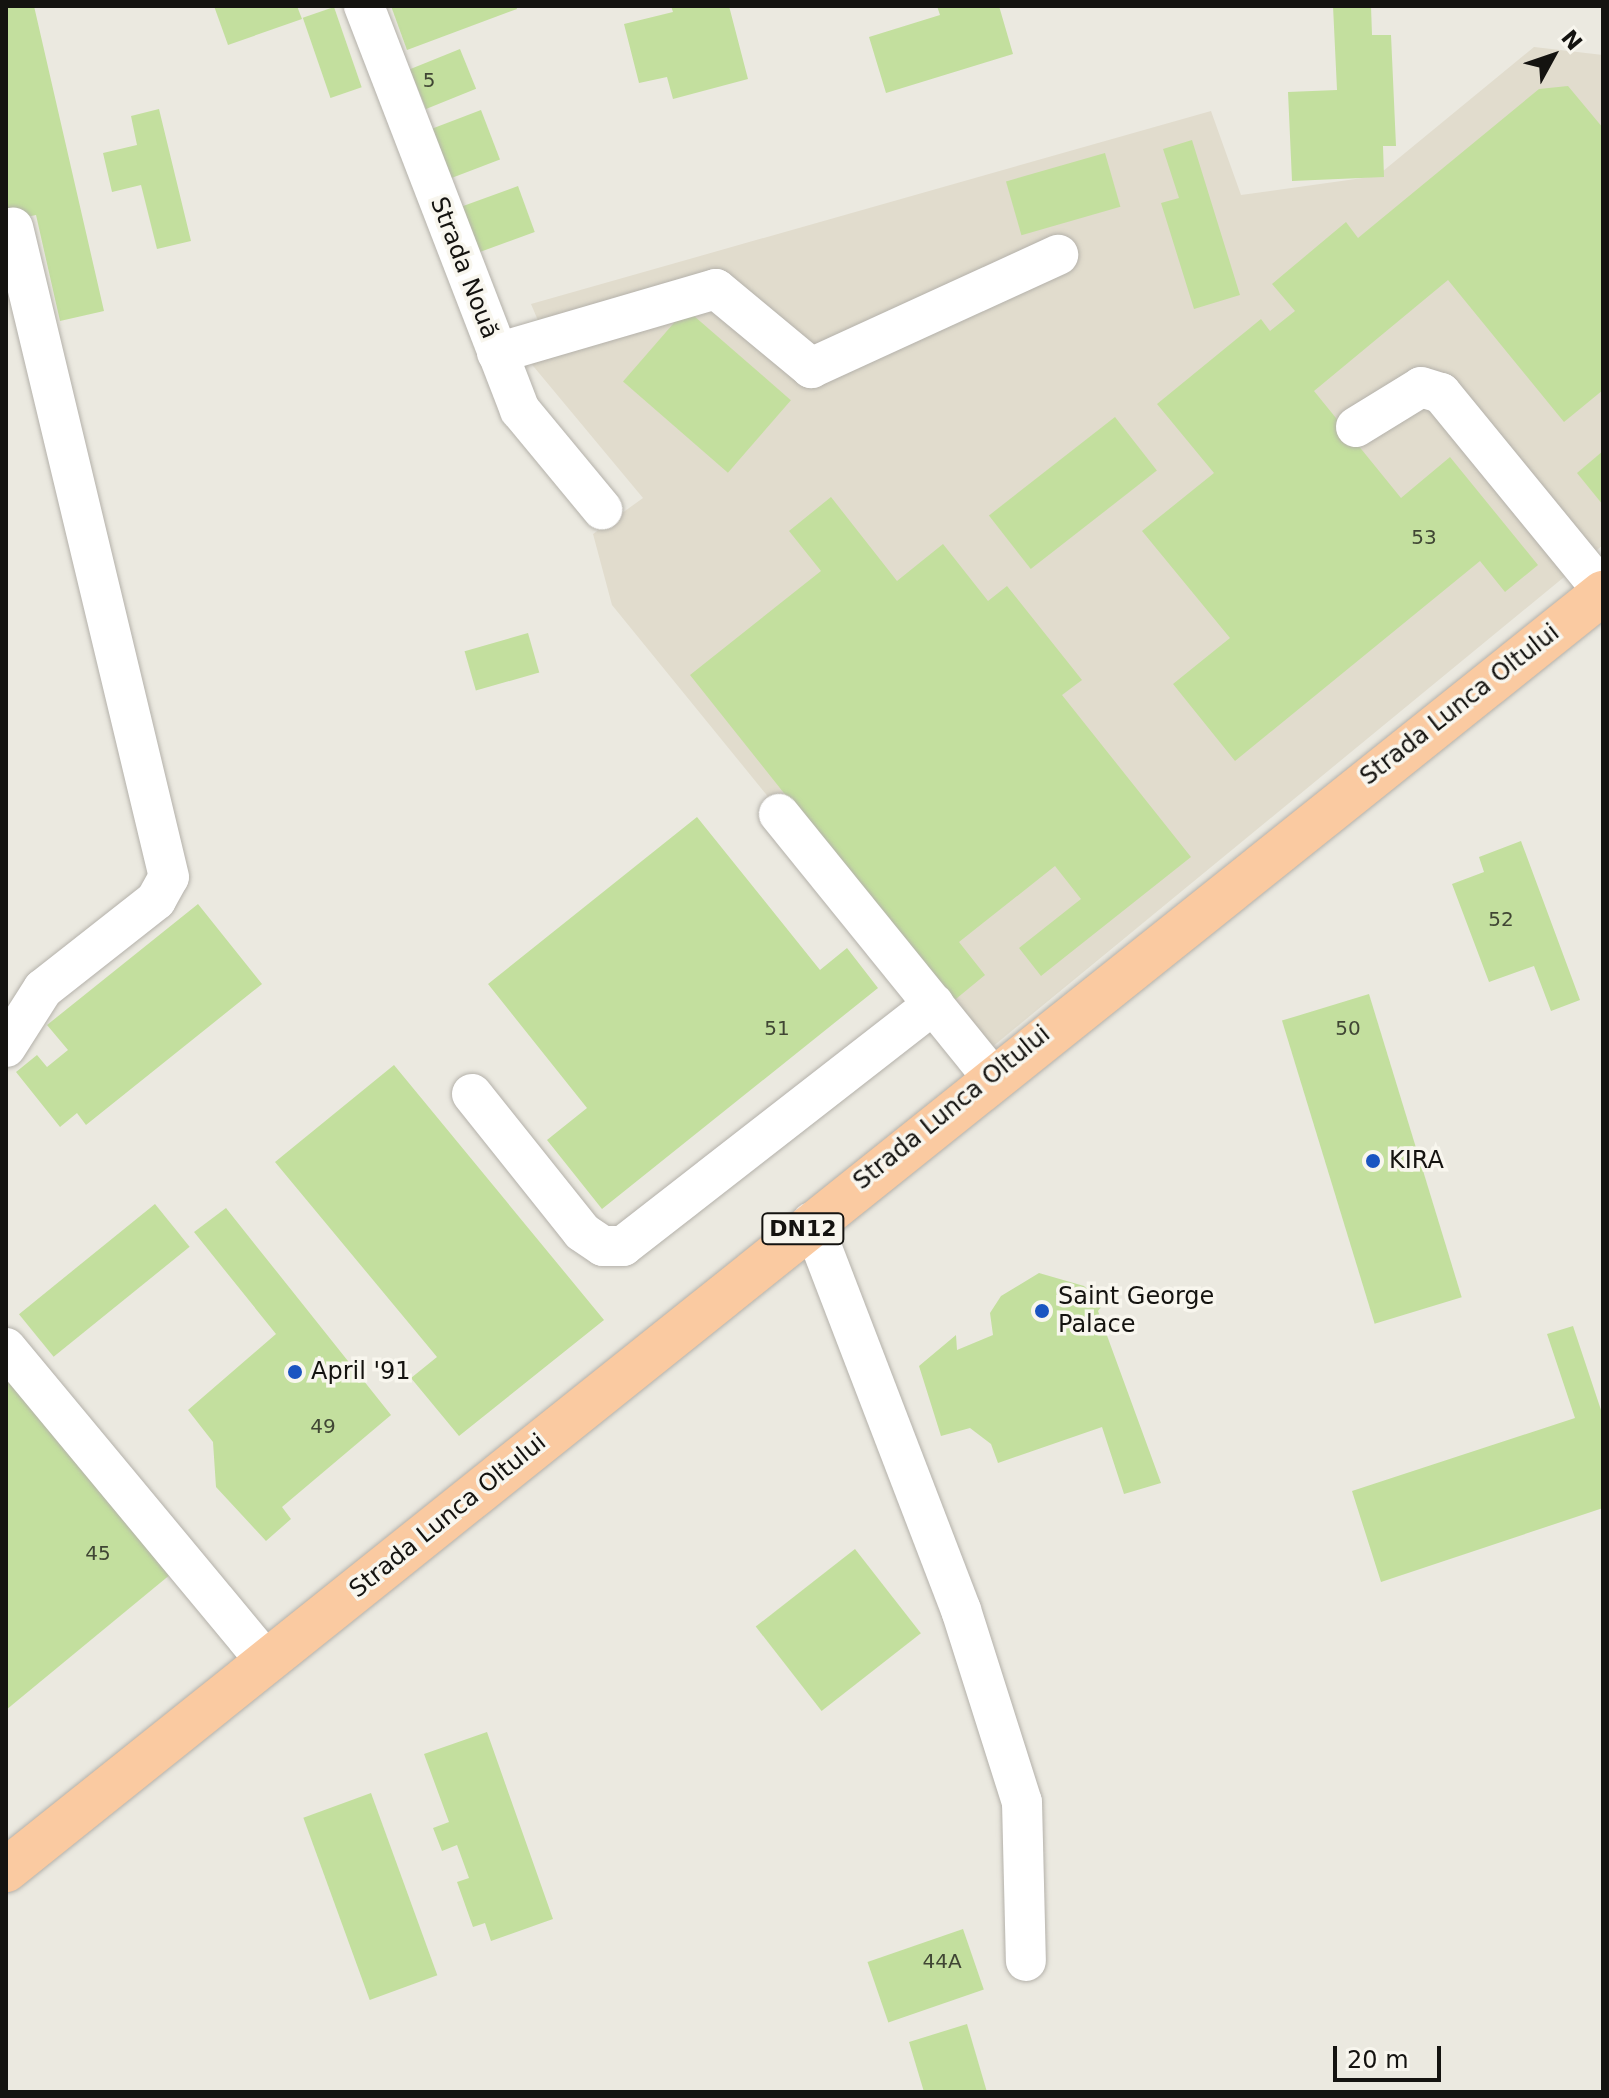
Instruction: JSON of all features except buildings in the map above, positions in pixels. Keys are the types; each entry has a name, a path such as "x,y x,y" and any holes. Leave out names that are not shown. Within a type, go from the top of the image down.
{"main road":[{"name":"Strada Lunca Oltului","path":"6,1870 991,1076 1603,592"}],"street":[{"name":"Strada Nouă","path":"364,6 520,410 602,509"},
{"path":"6,1047 43,989 156,900 169,877 13,227"},
{"path":"497,353 716,289 811,368 1058,255"},
{"path":"1356,427 1421,387 1441,393 1603,592"},
{"path":"779,814 991,1076"},
{"path":"472,1094 582,1232 603,1246 623,1246 934,1004"},
{"path":"812,1222 961,1610 1022,1802 1026,1961"},
{"path":"6,1348 267,1662"}],"shaded area":[{"path":"1534,47 1603,55 1603,545 980,1057 612,605 593,534 643,498 529,361 550,349 531,304 1211,111 1241,195 1377,176"}],"place":[{"name":"KIRA","path":"1373,1161"},
{"name":"Saint George Palace","path":"1042,1311"},
{"name":"April '91","path":"295,1372"}]}
